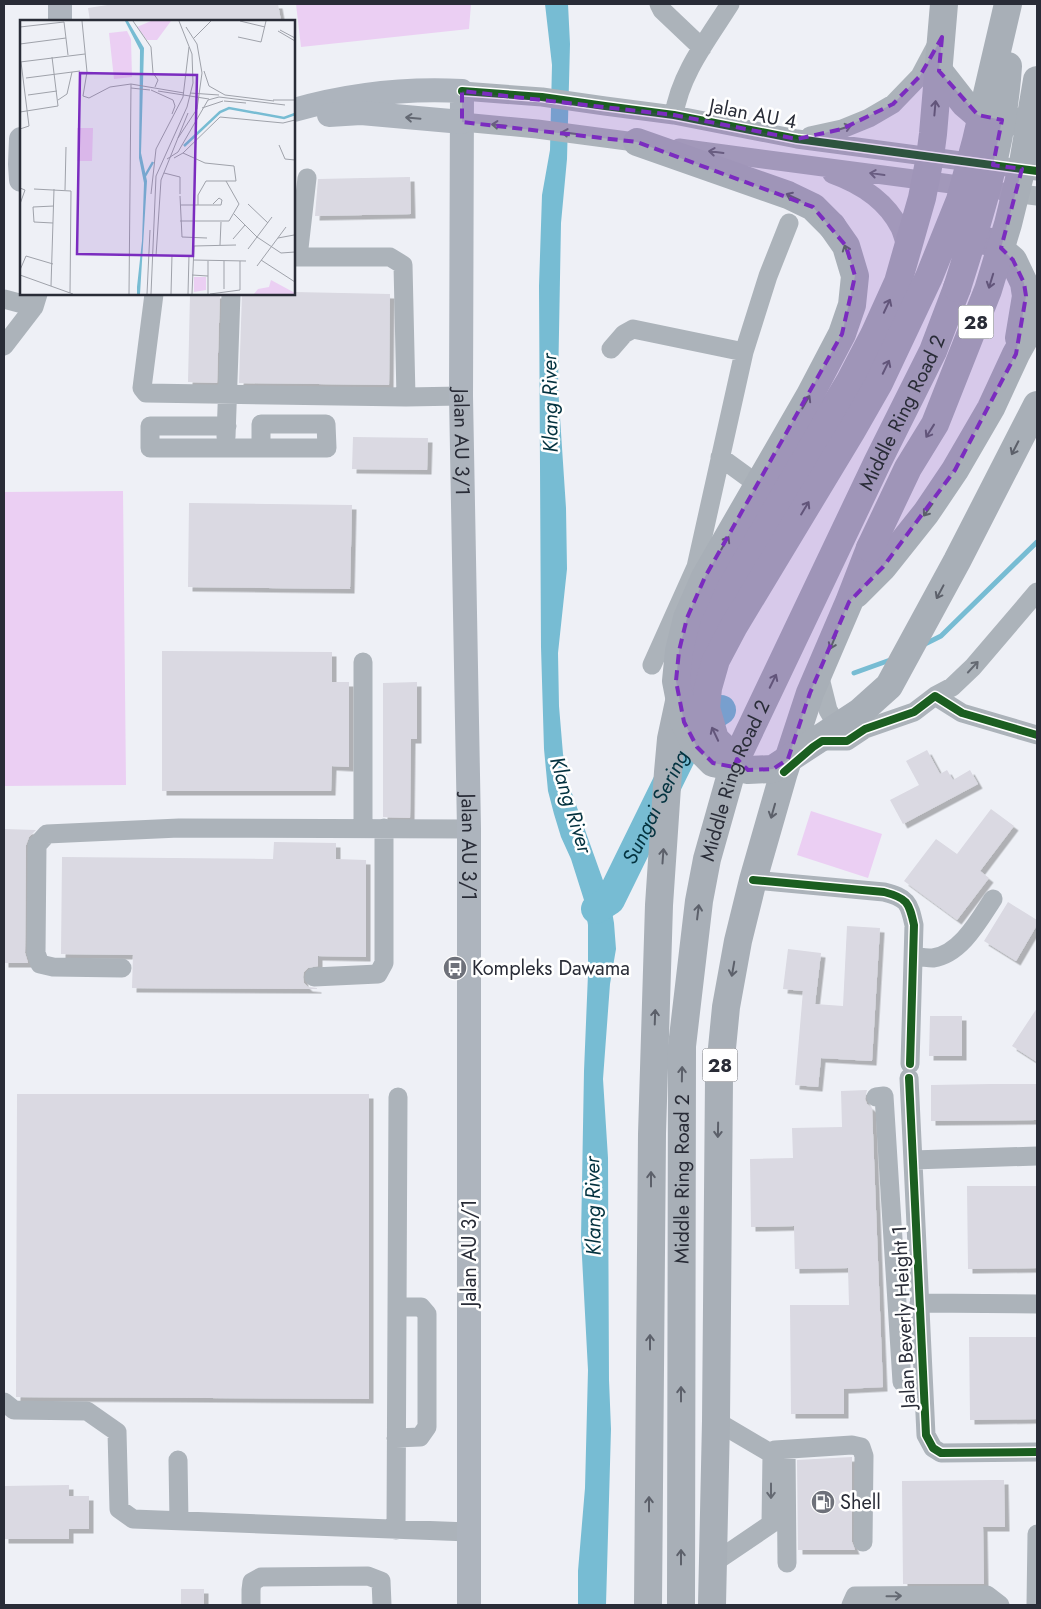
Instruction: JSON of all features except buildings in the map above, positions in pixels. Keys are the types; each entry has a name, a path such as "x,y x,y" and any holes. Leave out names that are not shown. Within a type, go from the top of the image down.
{"highway":[{"path":"648,1605 652,1134 659,905 671,739 689,665 712,617 733,575 850,381 874,336 898,282 908,251 928,169 933,134 944,4"},
{"path":"748,770 715,738 706,708 708,688 716,660 734,626 874,391 929,277 960,200 976,141 1008,4"},
{"name":"Middle Ring Road 2","path":"681,1605 682,1046 699,901 707,859 716,823 740,751 933,351 956,288 979,218 1003,114 1008,74 1012,4"},
{"path":"939,71 964,103 978,115 1020,122 1037,117"},
{"name":"Middle Ring Road 2","path":"712,1605 716,1422 719,1079 726,1007 738,941 753,880 784,772 810,693 870,548 908,468 935,424 988,290 1008,224 1023,163 1037,80"},
{"path":"638,142 788,195 812,207 832,226 846,246 855,276 852,305 842,334 810,395 705,577 687,618 679,651 676,681 684,722 696,747 714,763 748,770 773,769 860,712 889,686 958,561 1037,405"},
{"path":"898,282 921,256 936,243 958,236 991,242 1013,260 1024,283 1027,352"},
{"path":"849,602 883,567 926,513 955,470 990,408 1027,352 1037,316"}],"main road":[{"path":"60,4 60,20"},
{"name":"Jalan AU 4","path":"295,110 335,100 405,91 462,91"},
{"name":"Jalan AU 3/1","path":"462,91 461,396 469,829 469,1605"},
{"name":"Jalan AU 4","path":"295,122 329,115 361,113 462,122"}],"street":[{"path":"659,4 662,10 702,48"},
{"path":"674,115 676,98 683,81 730,4"},
{"path":"797,139 842,129 869,118 893,104 920,76 942,37"},
{"name":"Jalan AU 4","path":"462,91 542,97 674,115 797,139 1037,196"},
{"name":"Jalan AU 4","path":"462,122 537,129 807,164 1037,171"},
{"path":"807,164 842,177 882,202 899,227 908,251"},
{"path":"307,178 296,257 390,256 403,265 406,397"},
{"path":"652,665 696,568 744,352 768,276 789,223"},
{"path":"154,295 142,388 146,393 406,397 461,396"},
{"path":"225,448 231,295"},
{"path":"4,299 36,300"},
{"path":"4,346 36,300"},
{"path":"611,349 624,334 633,329 744,352"},
{"path":"227,426 150,426 150,448 261,448"},
{"path":"720,457 779,500"},
{"path":"784,772 822,741 847,741 865,729 914,712 935,696 952,687 973,667 1037,592"},
{"path":"363,662 363,828"},
{"path":"819,674 828,710 832,717 851,726 865,729"},
{"path":"935,696 962,713 1037,735"},
{"path":"122,968 40,964 36,953 37,845 46,834 179,828 469,829"},
{"path":"314,977 378,974 384,964 384,828"},
{"name":"Jalan Beverly Height 1","path":"753,880 884,892 900,896 911,908 914,925 914,956 910,1071 926,1435 934,1448 941,1452 1037,1452"},
{"path":"914,956 934,958 957,948 979,921 993,899"},
{"path":"876,1097 884,1096 902,1382 923,1381"},
{"path":"396,1530 398,1097"},
{"path":"913,1160 1037,1156"},
{"path":"920,1304 1037,1304"},
{"path":"396,1438 420,1437 426,1427 427,1417 427,1314 421,1307 397,1307"},
{"path":"4,1402 14,1410 86,1411 117,1432 119,1509 133,1519 469,1532"},
{"path":"716,1422 779,1452 852,1445 861,1448 864,1456 863,1542"},
{"path":"779,1452 787,1563"},
{"path":"712,1564 771,1524 779,1452"},
{"path":"178,1460 179,1521"},
{"path":"1036,1605 1037,1534"},
{"path":"251,1605 250,1590 252,1582 261,1577 349,1576 368,1576 381,1581 382,1605"},
{"path":"851,1605 855,1596 987,1595 1000,1605"}],"highlighted area":[{"path":"942,37 939,71 978,115 1002,120 993,165 1022,169 1001,248 1013,260 1024,283 1026,296 1016,354 955,470 883,567 849,602 810,693 788,759 773,769 748,770 737,759 734,767 713,763 697,747 684,722 676,681 679,651 687,618 705,577 842,334 855,276 846,246 813,207 637,142 462,122 462,91 674,115 797,139 842,129 893,104 920,76"}],"shaded area":[{"path":"296,4 471,4 469,29 301,47"},
{"path":"123,491 126,785 4,786 4,492"},
{"path":"811,811 882,834 868,878 797,855"}],"water":[{"name":"Klang River","path":"545,4 568,4 570,44 567,159 561,223 558,387 566,508 567,569 558,653 559,706 563,754 569,785 610,900 616,949 610,984 603,1079 608,1158 611,1429 606,1605 578,1605 578,1571 585,1488 588,1370 581,1238 588,925 584,900 571,859 561,837 548,791 544,749 541,647 539,286 542,195 550,150 552,65"}],"waterway":[{"name":"Sungai Sering","path":"923,645 941,636 1037,542"},
{"name":"Sungai Sering","path":"854,673 893,659"},
{"name":"Sungai Sering","path":"596,909 610,900 695,727 721,710"}],"cycle path":[{"path":"462,91 542,97 674,115 797,139 1037,171"},
{"path":"784,772 822,741 847,741 865,729 914,712 935,696 962,713 1037,735"},
{"path":"753,880 884,892 898,896 906,902 914,925 910,1064"},
{"path":"909,1078 926,1435 933,1448 941,1453 1037,1452"}],"place":[{"name":"Kompleks Dawama","path":"455,968"},
{"name":"Shell","path":"823,1502"}]}
